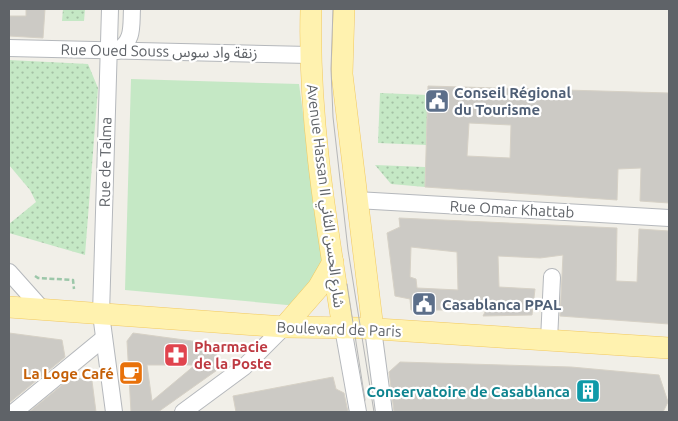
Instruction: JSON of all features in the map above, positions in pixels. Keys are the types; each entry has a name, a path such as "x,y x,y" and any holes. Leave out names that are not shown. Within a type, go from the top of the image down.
{"main road":[{"name":"Avenue Hassan II شارع الحسن الثاني","path":"310,9 309,55 313,123 343,328"},
{"name":"Avenue Hassan II شارع الحسن الثاني","path":"344,9 342,74 373,329"},
{"path":"284,327 318,288 333,262"},
{"name":"Boulevard de Paris","path":"9,306 284,327 373,329 669,348"}],"street":[{"name":"Rue de Talma","path":"110,9 112,51 102,314 114,412"},
{"path":"112,51 125,46 130,38 132,9"},
{"name":"Rue Oued Souss زنقة واد سوس","path":"9,48 309,55"},
{"name":"Rue Omar Khattab","path":"356,200 669,218"},
{"path":"9,272 42,309"},
{"path":"549,340 552,277"},
{"path":"183,412 244,367 284,327"},
{"name":"Avenue Hassan II شارع الحسن الثاني","path":"343,328 358,412"},
{"name":"Avenue Hassan II شارع الحسن الثاني","path":"373,329 384,412"},
{"path":"14,412 104,338"}],"path":[{"path":"31,273 38,278 74,280 74,289"}],"green space":[{"path":"63,9 85,9 84,21 62,21"},
{"path":"9,60 88,64 98,88 85,255 9,233 9,224 36,202 30,190 9,165"},
{"path":"131,79 299,84 324,265 298,306 125,290"},
{"path":"380,93 428,95 426,145 378,143"},
{"path":"375,165 425,167 425,187 391,184"}],"building":[{"path":"26,9 45,9 43,38 9,36 9,16 26,16"},
{"path":"428,86 669,93 669,203 640,201 641,168 618,169 617,200 425,187","holes":["469,123 511,125 510,158 467,156"]},
{"path":"399,218 617,228 616,281 637,282 639,229 669,231 669,324 560,316 563,255 540,258 498,256 499,287 535,289 532,315 483,316 486,310 411,310 410,299 395,296 387,233 400,227","holes":["411,247 457,252 458,290 417,288 416,279 410,277"]},
{"path":"9,333 62,340 65,357 9,403"},
{"path":"133,333 214,344 220,368 158,412 131,412 127,341","holes":["147,365 195,365 152,401"]},
{"path":"400,362 571,367 659,375 668,402 663,412 394,412 389,372"},
{"path":"72,377 92,381 96,412 29,412"},
{"path":"333,377 336,389 344,393 348,412 236,412 233,396"}],"tram line":[{"path":"333,9 331,69 333,117 348,250 374,412"},
{"path":"347,284 365,400"}],"place":[{"name":"Conseil Régional du Tourisme","path":"437,101"},
{"name":"Casablanca PPAL","path":"424,304"},
{"name":"Pharmacie de la Poste","path":"176,355"},
{"name":"La Loge Café","path":"131,373"},
{"name":"Conservatoire de Casablanca","path":"588,391"}]}
